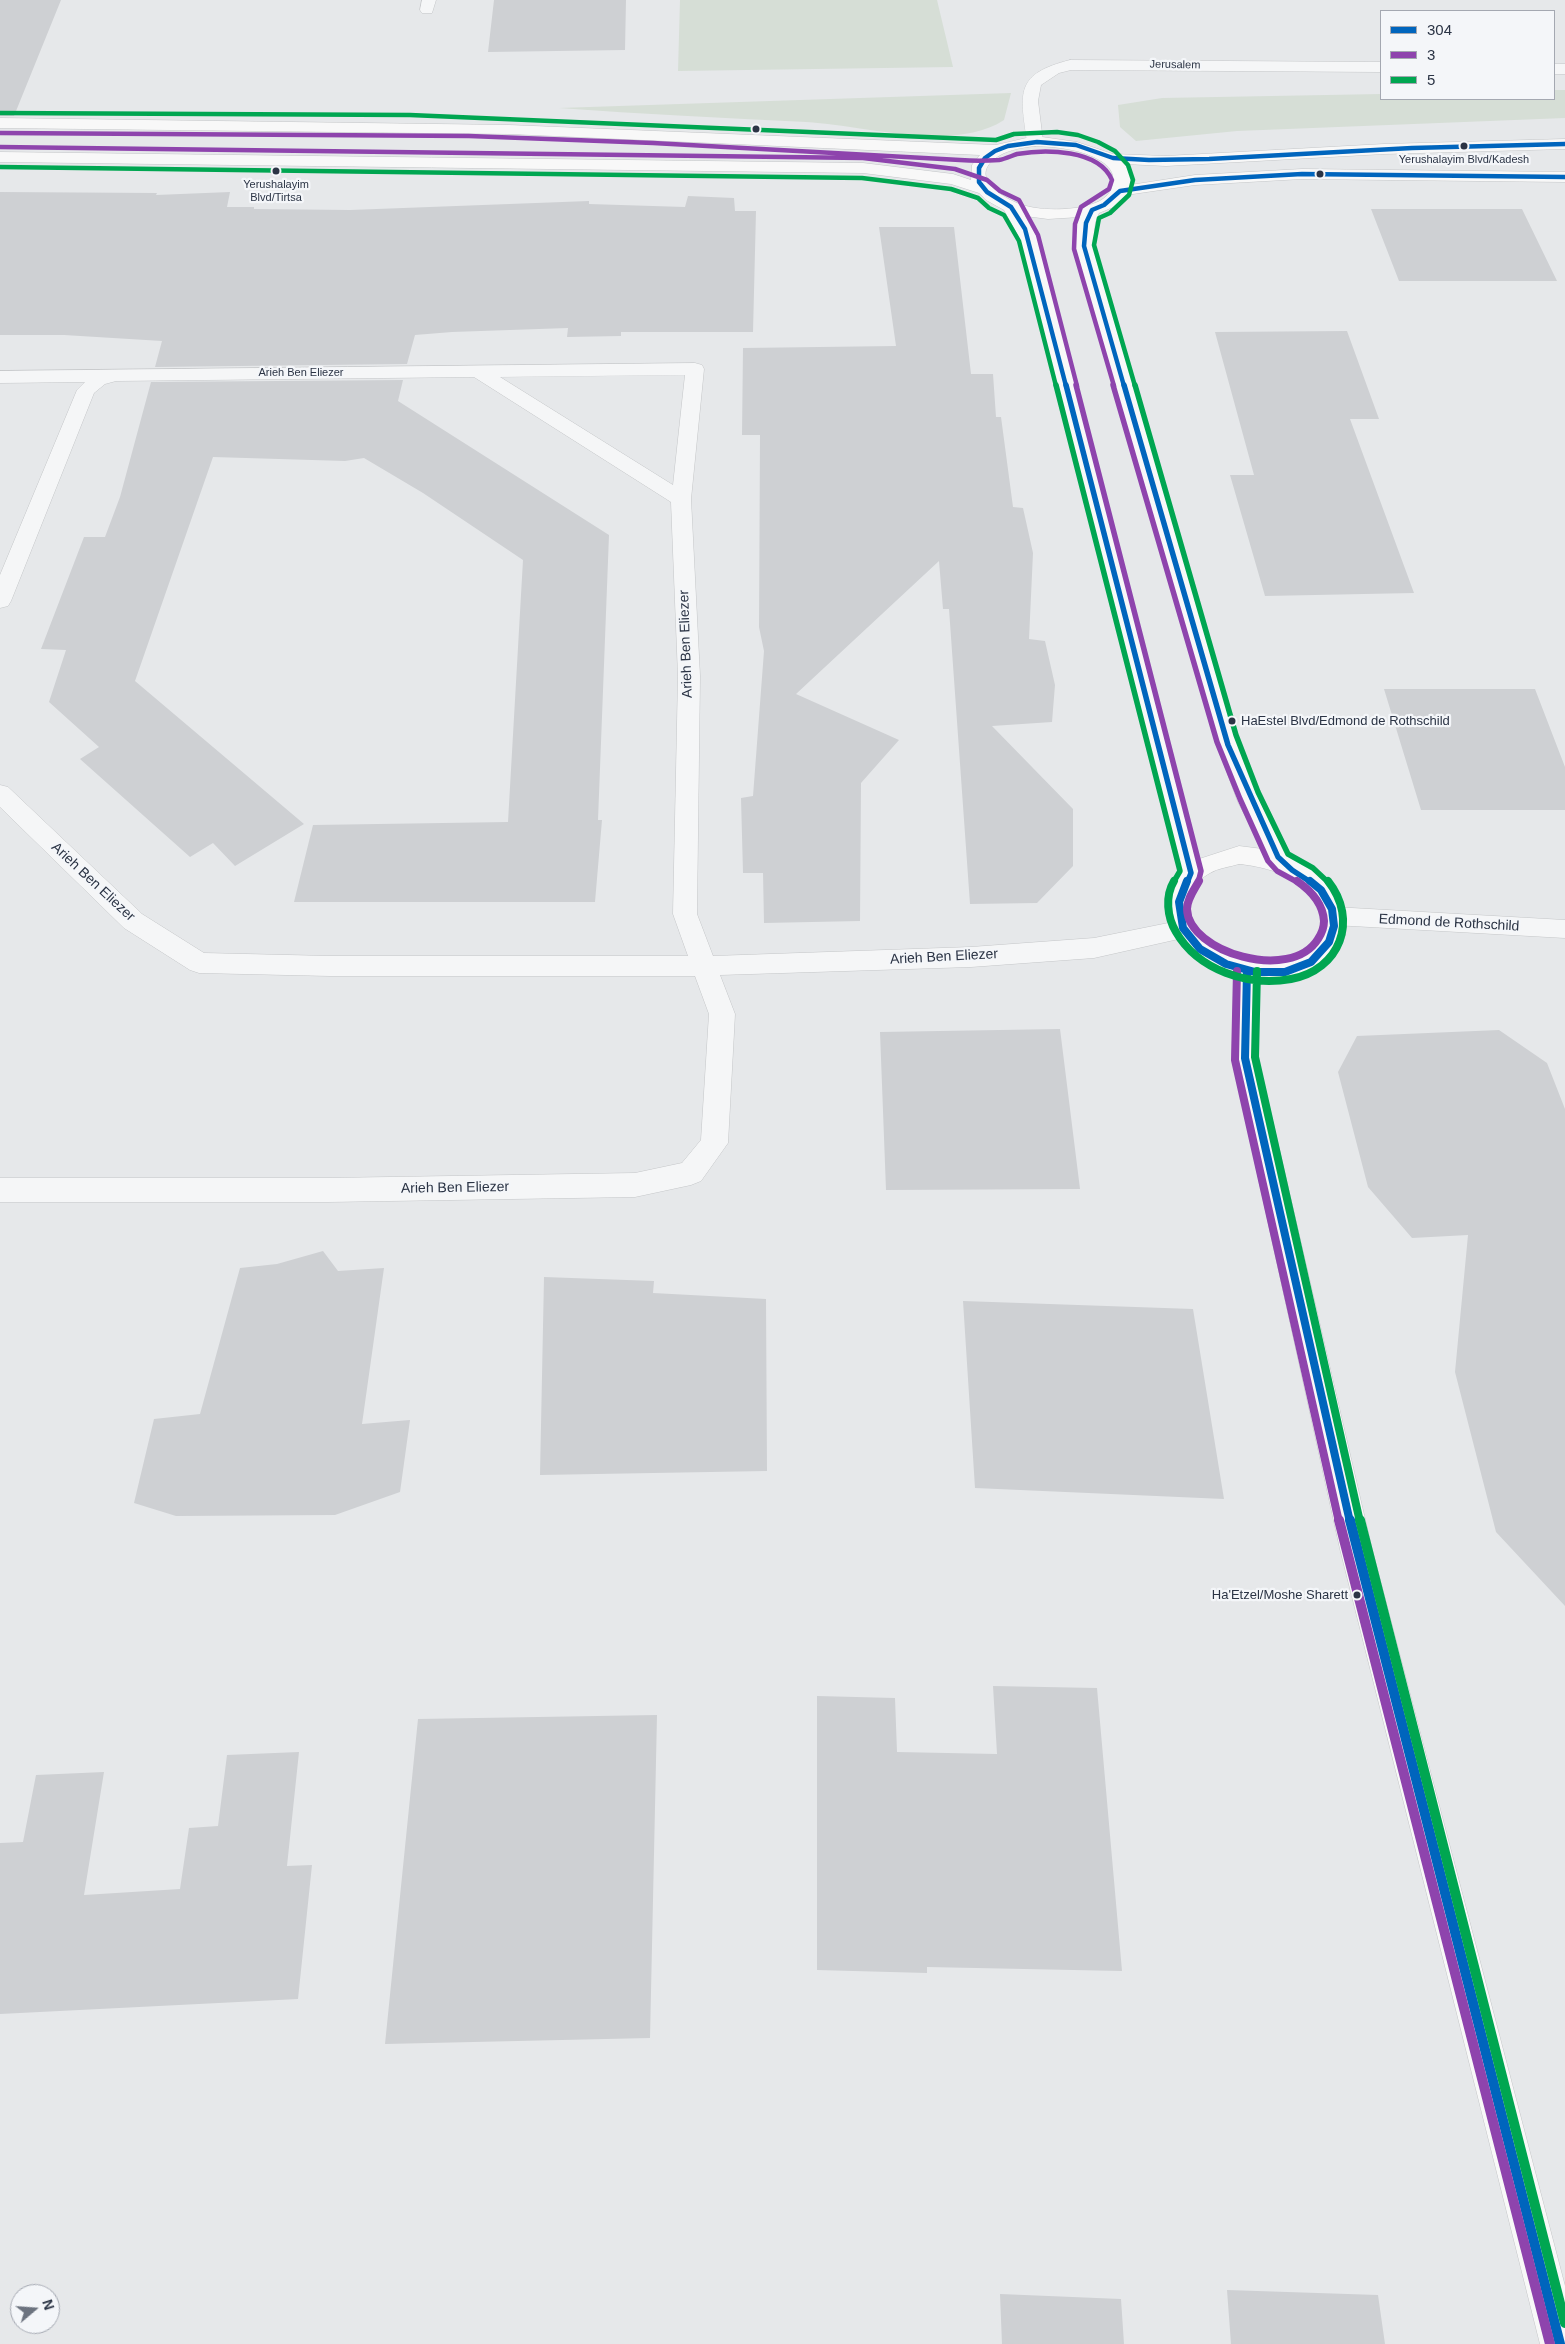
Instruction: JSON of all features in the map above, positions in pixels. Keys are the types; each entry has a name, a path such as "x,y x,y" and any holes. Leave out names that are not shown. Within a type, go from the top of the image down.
{"main road":[{"path":"0,123 420,126 719,137 909,148 998,150"},
{"path":"1109,159 1119,169 1123,180 1120,191 1109,202 1092,210 1052,215 1011,207 994,199 983,189 978,178 979,167 986,158 998,150 1015,144 1035,141 1076,145 1109,159 1166,161 1384,149 1565,144"},
{"path":"0,157 863,168 953,179 983,189"},
{"path":"1120,191 1195,180 1302,174 1565,177"},
{"path":"1011,207 1028,237 1191,873"},
{"path":"1092,210 1086,223 1084,246 1225,736 1250,802 1282,863"},
{"path":"1239,855 1260,856 1282,863 1301,872 1317,885 1328,900 1334,916 1333,936 1323,953 1305,966 1281,972 1247,971 1227,965 1209,956 1193,942 1183,929 1177,911 1179,890 1191,873 1219,859 1239,855"},
{"path":"1247,971 1245,1058 1358,1558 1560,2344"}],"street":[{"name":"Jerusalem","path":"1035,141 1030,99 1032,86 1038,77 1049,70 1070,65 1380,67"},
{"name":"Arieh Ben Eliezer","path":"0,377 122,374 694,369 681,499 689,676 685,914 722,1014 714,1143 691,1173 635,1185 328,1190 0,1190"},
{"path":"479,372 681,499"},
{"name":"Arieh Ben Eliezer","path":"0,601 86,390 98,380 122,374"},
{"name":"Arieh Ben Eliezer","path":"0,793 132,921 199,962 340,966 703,966 971,957 1094,948 1183,929"},
{"name":"Edmond de Rothschild","path":"1334,916 1565,929"}],"shaded area":[{"path":"680,0 937,0 953,67 678,71"},
{"path":"1555,90 1565,90 1565,118 1237,131 1136,141 1120,127 1118,105 1162,98 1380,94 1380,100 1555,100"},
{"path":"1011,93 1004,120 983,130 960,135 934,136 806,122 559,108"}],"building":[{"path":"0,0 61,0 14,116 0,116"},
{"path":"494,0 626,0 625,50 488,52"},
{"path":"0,192 157,193 156,195 230,192 227,207 350,210 589,201 589,204 685,207 688,196 734,198 735,211 756,211 753,332 621,332 621,336 567,337 568,328 452,332 415,335 407,364 155,367 162,341 64,335 0,335"},
{"path":"1371,209 1522,209 1557,281 1399,281"},
{"path":"879,227 954,227 971,374 993,374 996,417 1001,417 1013,507 1023,508 1033,553 1029,639 1045,641 1055,685 1052,722 992,726 1073,809 1073,866 1037,903 970,904 949,609 943,609 939,561 796,694 899,740 861,783 860,921 764,923 763,873 743,873 741,798 753,796 764,651 759,627 760,435 742,435 743,348 896,346"},
{"path":"1347,331 1379,419 1350,419 1414,593 1265,596 1230,475 1254,475 1215,332"},
{"path":"403,380 398,401 609,535 598,820 602,820 595,902 294,902 313,825 508,822 523,560 423,493 364,458 345,461 213,457 135,681 304,824 235,866 213,843 190,857 80,759 99,747 49,702 66,650 41,649 84,537 105,537 120,497 151,382"},
{"path":"1384,689 1535,689 1565,767 1565,810 1421,810"},
{"path":"1060,1029 1080,1189 886,1190 880,1032"},
{"path":"1499,1030 1547,1063 1565,1109 1565,1606 1496,1532 1455,1372 1468,1235 1412,1238 1368,1187 1338,1072 1357,1036"},
{"path":"323,1251 338,1271 384,1268 362,1424 410,1420 400,1492 335,1515 176,1516 134,1503 154,1419 200,1414 240,1268 277,1264"},
{"path":"544,1277 654,1281 653,1293 766,1299 767,1471 540,1475"},
{"path":"963,1301 1193,1309 1224,1499 975,1488"},
{"path":"993,1686 1097,1688 1122,1971 927,1967 927,1973 817,1970 817,1696 895,1698 897,1752 997,1754"},
{"path":"657,1715 650,2038 385,2044 418,1719"},
{"path":"299,1752 287,1866 312,1865 298,1999 0,2014 0,1843 23,1842 36,1775 104,1772 84,1895 180,1889 189,1828 218,1826 227,1755"},
{"path":"1227,2290 1378,2295 1385,2344 1231,2344"},
{"path":"1000,2294 1121,2299 1124,2344 1002,2344"}],"transit line":[{"name":"5","path":"0,113 410,115 996,140 1014,134 1057,132 1078,135 1098,142 1115,151 1128,165 1133,180 1129,195 1110,213 1099,218 1094,245 1236,735 1258,792 1286,851 1293,858 1318,872 1331,885 1337,896 1342,908 1344,926 1342,938 1337,949 1318,969 1292,979 1263,981 1233,976 1206,964 1184,945 1170,922 1168,895 1180,871 1019,241 1004,215 989,208 978,198 951,189 862,178 0,167"},
{"name":"3","path":"0,133 469,136 653,143 960,160 999,160 1019,154 1042,152 1082,157 1103,167 1110,175 1111,185 1109,189 1089,200 1081,207 1075,224 1074,249 1217,742 1235,788 1266,856 1277,871 1304,886 1319,903 1324,925 1322,932 1312,948 1297,958 1277,961 1255,960 1233,954 1213,944 1198,931 1188,916 1188,903 1199,882 1201,871 1038,235 1019,200 1000,191 987,180 955,169 863,158 0,147"},
{"name":"304","path":"1565,144 1412,148 1209,159 1149,160 1119,159 1076,145 1037,142 1022,143 995,151 985,158 979,168 977,176 982,188 1011,207 1019,217 1028,237 1191,873 1179,902 1183,928 1200,949 1226,964 1255,972 1285,972 1311,962 1329,942 1334,926 1334,917 1327,898 1321,890 1284,864 1278,857 1228,745 1084,246 1086,223 1092,210 1104,205 1120,191 1195,180 1302,174 1565,177"},
{"name":"3","path":"1237,971 1235,1060 1346,1551 1550,2344"},
{"name":"304","path":"1247,971 1245,1058 1356,1549 1560,2344"},
{"name":"5","path":"1257,971 1255,1057 1366,1547 1565,2323"}],"place":[{"name":"Yerushalayim Blvd/Kadesh","path":"1464,146"},
{"name":"Yerushalayim Blvd/Tirtsa","path":"276,171"},
{"name":"HaEstel Blvd/Edmond de Rothschild","path":"1232,721"},
{"name":"Ha'Etzel/Moshe Sharett","path":"1357,1595"}]}
